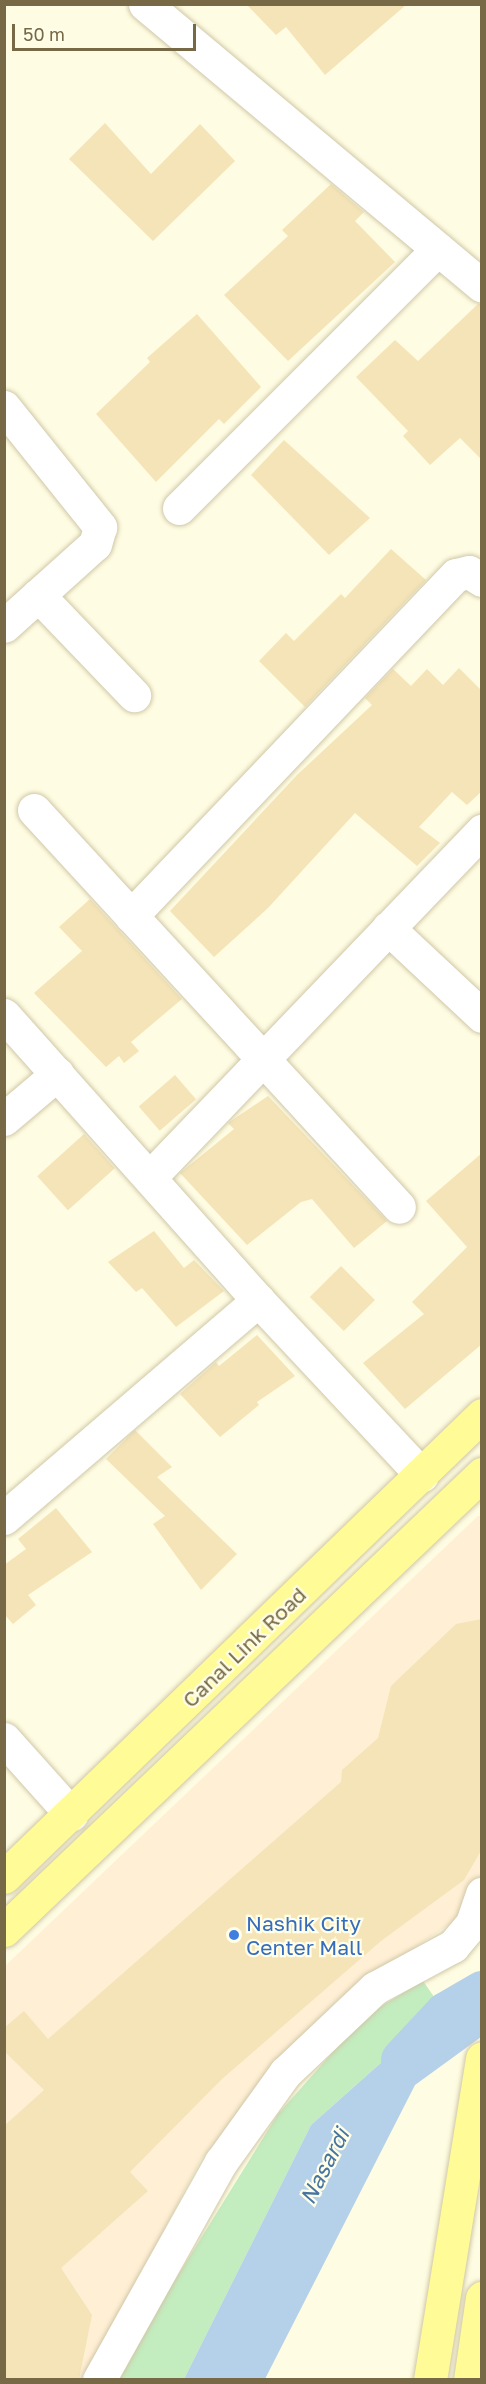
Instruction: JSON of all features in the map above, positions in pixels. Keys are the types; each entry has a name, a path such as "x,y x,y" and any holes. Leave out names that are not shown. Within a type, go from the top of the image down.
{"main road":[{"name":"Canal Link Road","path":"4,1877 422,1475 481,1415"},
{"name":"Canal Link Road","path":"4,1930 482,1474"},
{"path":"430,2379 473,2099 482,2058"},
{"path":"470,2379 482,2298"}],"street":[{"path":"145,4 482,286"},
{"path":"179,508 438,249"},
{"path":"4,407 100,527 95,544 4,626"},
{"path":"131,916 456,575 469,572 482,580"},
{"path":"38,595 134,695"},
{"path":"34,810 399,1207"},
{"path":"150,1177 482,831"},
{"path":"388,928 482,1016"},
{"path":"4,1015 258,1300 422,1475"},
{"path":"4,1119 57,1074"},
{"path":"10,1501 258,1300"},
{"path":"4,1739 71,1814"},
{"path":"99,2379 221,2162 285,2073 375,1988 453,1946 472,1923 482,1894"}],"shaded area":[{"name":"Nashik City Center Mall","path":"478,1516 481,1516 482,1890 478,1905 337,2000 201,2159 87,2379 5,2380 5,1966"}],"green space":[{"path":"423,1981 446,2014 383,2061 311,2125 184,2379 113,2380 278,2114 365,2016"}],"water":[{"path":"481,1988 481,2037 415,2085 265,2379 184,2379 311,2125 383,2061"}],"building":[{"path":"246,4 407,4 325,75 286,27 276,35"},
{"path":"105,123 151,174 200,124 235,161 153,241 69,159"},
{"path":"331,184 364,212 355,221 395,262 288,361 224,295 288,236 282,230"},
{"path":"478,304 482,304 482,460 460,438 430,465 403,436 408,431 356,377 395,340 418,361"},
{"path":"197,314 261,387 224,424 219,419 156,482 96,414 150,362 147,358"},
{"path":"284,440 370,518 329,555 251,475"},
{"path":"391,549 426,580 305,707 259,661 286,633 294,641 341,594 345,598"},
{"path":"459,668 482,691 482,791 467,805 452,792 419,827 440,843 417,866 355,813 268,908 214,957 170,911 297,775 372,705 365,698 393,669 411,686 427,669 443,685"},
{"path":"90,899 182,999 131,1042 139,1051 124,1063 119,1056 106,1067 34,993 82,951 59,927"},
{"path":"175,1075 196,1099 160,1131 139,1106"},
{"path":"268,1096 387,1221 354,1248 312,1199 301,1202 247,1245 180,1173 234,1129 228,1123"},
{"path":"84,1134 115,1168 68,1210 37,1176"},
{"path":"482,1153 482,1344 405,1409 363,1363 424,1314 412,1302 467,1247 426,1201"},
{"path":"154,1231 184,1268 194,1260 224,1291 176,1327 142,1288 136,1292 108,1262"},
{"path":"341,1266 375,1300 344,1331 310,1297"},
{"path":"257,1335 295,1376 257,1402 259,1405 220,1437 180,1394 216,1362 219,1366"},
{"path":"135,1430 172,1467 157,1477 237,1554 201,1590 153,1524 165,1516 106,1459"},
{"path":"56,1508 92,1552 28,1595 36,1605 13,1624 4,1614 4,1565 26,1549 18,1539"},
{"path":"482,1619 482,1849 464,1880 381,1941 222,2079 130,2172 148,2191 61,2268 92,2315 79,2379 4,2379 4,2126 44,2090 4,2051 4,2028 24,2011 48,2039 341,1782 342,1770 378,1738 391,1686 456,1624"}],"waterway":[{"name":"Nasardi","path":"403,2060 446,2014 482,1993"}],"place":[{"name":"Nashik City Center Mall","path":"234,1935"}]}
